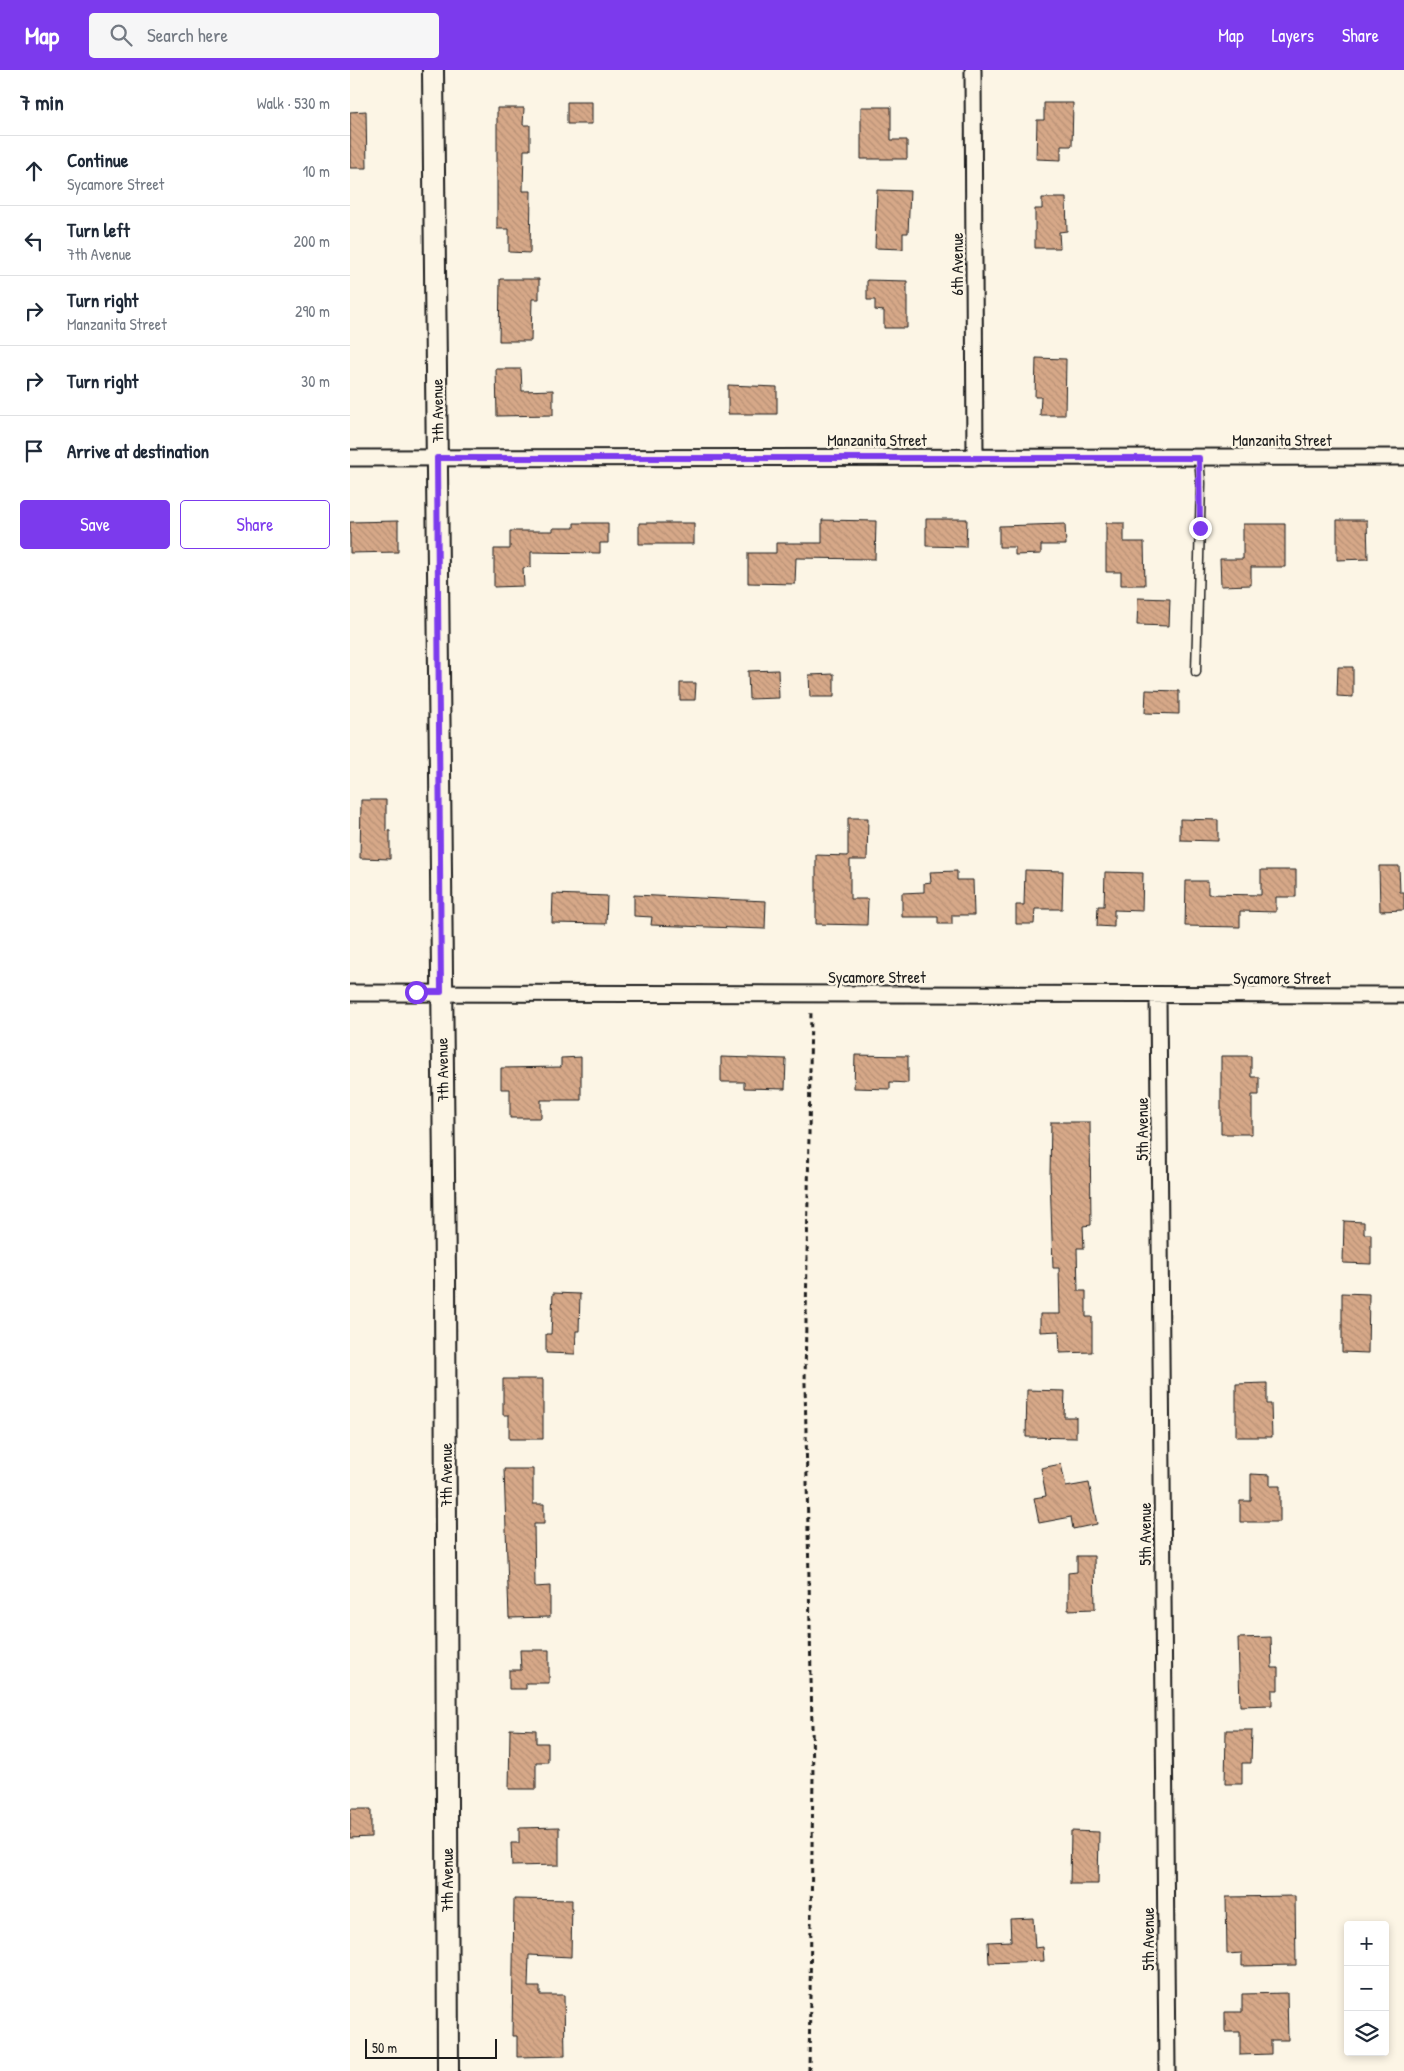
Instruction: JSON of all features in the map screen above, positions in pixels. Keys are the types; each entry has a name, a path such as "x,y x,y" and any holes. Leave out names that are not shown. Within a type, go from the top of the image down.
{"street":[{"name":"7th Avenue","path":"433,70 445,1274 448,2071"},
{"name":"6th Avenue","path":"973,70 976,458"},
{"name":"Manzanita Street","path":"350,458 1404,457"},
{"name":"Sycamore Street","path":"350,993 1404,995"},
{"name":"5th Avenue","path":"1158,996 1167,2071"}],"lane":[{"path":"1196,672 1201,482 1199,458"}],"path":[{"path":"809,2071 812,1775 805,1383 811,994"}],"building":[{"path":"567,102 592,102 592,124 567,124"},
{"path":"1044,103 1073,103 1072,146 1061,146 1061,160 1036,159 1037,120 1044,120"},
{"path":"861,107 891,107 891,140 907,140 907,159 861,159"},
{"path":"497,108 524,108 523,125 530,125 530,150 524,150 523,191 531,191 530,253 509,252 509,229 497,229"},
{"path":"366,111 367,168 350,168 350,112"},
{"path":"877,190 910,191 908,233 903,233 903,249 875,248"},
{"path":"1042,198 1066,198 1067,231 1059,232 1060,248 1035,248 1035,209 1042,209"},
{"path":"500,279 539,279 539,299 532,299 531,341 499,341"},
{"path":"867,280 907,281 907,328 884,328 884,311 875,310 875,300 867,300"},
{"path":"1036,358 1066,359 1065,415 1040,415 1041,397 1035,397"},
{"path":"496,369 521,369 522,391 553,390 553,415 497,416"},
{"path":"728,385 777,387 777,414 728,414"},
{"path":"926,519 967,519 966,547 926,546"},
{"path":"822,520 876,521 875,559 796,558 795,584 748,583 748,553 776,553 776,543 822,543"},
{"path":"1337,520 1367,520 1368,559 1337,560"},
{"path":"398,521 398,552 350,553 350,522"},
{"path":"574,523 608,523 608,543 600,543 600,553 531,552 531,567 523,568 524,586 494,587 494,549 510,549 510,531 553,531 553,528 574,528"},
{"path":"639,523 694,523 694,544 639,544"},
{"path":"1106,523 1124,523 1124,542 1144,542 1145,585 1121,585 1121,572 1106,572"},
{"path":"1065,524 1066,545 1041,545 1041,554 1015,555 1015,547 999,547 999,526"},
{"path":"1243,524 1285,524 1285,567 1251,567 1251,585 1221,586 1220,559 1243,559"},
{"path":"1138,598 1170,599 1169,626 1137,625"},
{"path":"1338,667 1353,667 1353,697 1337,696"},
{"path":"778,670 779,698 749,699 748,671"},
{"path":"834,674 834,697 810,697 809,675"},
{"path":"680,683 696,683 695,700 680,700"},
{"path":"1146,690 1179,691 1179,714 1145,713"},
{"path":"361,800 386,800 386,830 390,831 390,859 360,858"},
{"path":"848,818 868,818 867,860 850,860 850,899 868,899 867,925 816,924 816,855 848,856"},
{"path":"1180,819 1218,820 1218,841 1180,840"},
{"path":"1379,866 1399,866 1400,892 1404,892 1404,910 1380,911"},
{"path":"1025,870 1063,871 1062,909 1035,909 1034,924 1016,924 1016,905 1024,905"},
{"path":"1261,870 1296,870 1296,897 1276,897 1276,912 1240,911 1240,927 1185,926 1186,881 1208,881 1208,894 1261,895"},
{"path":"957,871 957,880 973,880 974,915 952,915 952,924 938,924 938,917 902,917 902,893 924,892 924,883 931,882 930,872"},
{"path":"1105,872 1143,873 1142,911 1114,910 1114,927 1097,926 1098,906 1104,906"},
{"path":"553,894 607,896 606,924 552,923"},
{"path":"634,895 766,901 765,929 651,925 652,917 634,916"},
{"path":"855,1055 908,1056 908,1083 890,1082 890,1089 854,1088"},
{"path":"1221,1056 1251,1056 1251,1077 1259,1077 1259,1095 1252,1095 1252,1134 1221,1134"},
{"path":"581,1057 581,1100 541,1100 541,1118 510,1118 510,1089 501,1089 501,1068 561,1067 561,1058"},
{"path":"721,1057 786,1059 785,1089 744,1088 744,1082 721,1082"},
{"path":"1051,1122 1090,1122 1091,1225 1083,1226 1084,1248 1077,1248 1078,1291 1086,1291 1086,1317 1092,1317 1092,1352 1060,1353 1059,1331 1040,1332 1040,1314 1060,1314 1059,1268 1053,1268 1050,1175"},
{"path":"1344,1221 1364,1222 1364,1234 1371,1234 1371,1264 1343,1263"},
{"path":"553,1293 580,1294 579,1331 576,1331 575,1354 546,1353 546,1334 551,1334"},
{"path":"1342,1293 1369,1294 1368,1353 1342,1352"},
{"path":"503,1379 543,1379 543,1439 509,1439 509,1415 503,1415"},
{"path":"1267,1383 1267,1404 1271,1404 1272,1437 1236,1437 1236,1384"},
{"path":"1027,1390 1065,1391 1064,1417 1076,1417 1076,1438 1026,1437"},
{"path":"1061,1464 1066,1487 1089,1483 1097,1524 1073,1529 1071,1517 1039,1523 1034,1498 1046,1496 1041,1468"},
{"path":"504,1469 533,1469 533,1504 544,1504 544,1524 534,1524 535,1587 550,1586 550,1617 509,1618"},
{"path":"1251,1474 1270,1475 1270,1486 1280,1486 1280,1522 1240,1522 1240,1501 1251,1501"},
{"path":"1077,1556 1094,1556 1095,1609 1068,1610 1068,1573 1077,1572"},
{"path":"1271,1637 1272,1668 1278,1668 1278,1690 1272,1690 1272,1705 1240,1706 1238,1638"},
{"path":"520,1650 549,1650 549,1683 526,1683 526,1689 509,1689 509,1670 521,1670"},
{"path":"510,1729 536,1730 536,1743 548,1743 548,1762 536,1762 536,1789 509,1789"},
{"path":"1226,1730 1252,1730 1251,1763 1242,1763 1242,1784 1225,1784"},
{"path":"350,1809 371,1809 371,1837 350,1838"},
{"path":"559,1827 559,1865 512,1866 511,1843 519,1843 519,1828"},
{"path":"1071,1831 1099,1832 1098,1884 1070,1884"},
{"path":"1295,1896 1296,1965 1242,1966 1242,1953 1227,1954 1226,1897"},
{"path":"514,1899 572,1900 571,1957 529,1955 528,1987 540,1987 540,1995 564,1995 565,2056 517,2057 517,2036 512,2036"},
{"path":"1033,1918 1035,1948 1043,1947 1044,1961 989,1963 988,1942 1011,1941 1010,1919"},
{"path":"1287,1993 1288,2040 1271,2040 1271,2054 1240,2055 1240,2032 1225,2032 1225,2012 1242,2012 1242,1994"}],"route":[{"path":"416,992 441,992 437,458 1199,458 1201,482 1200,528"}]}
